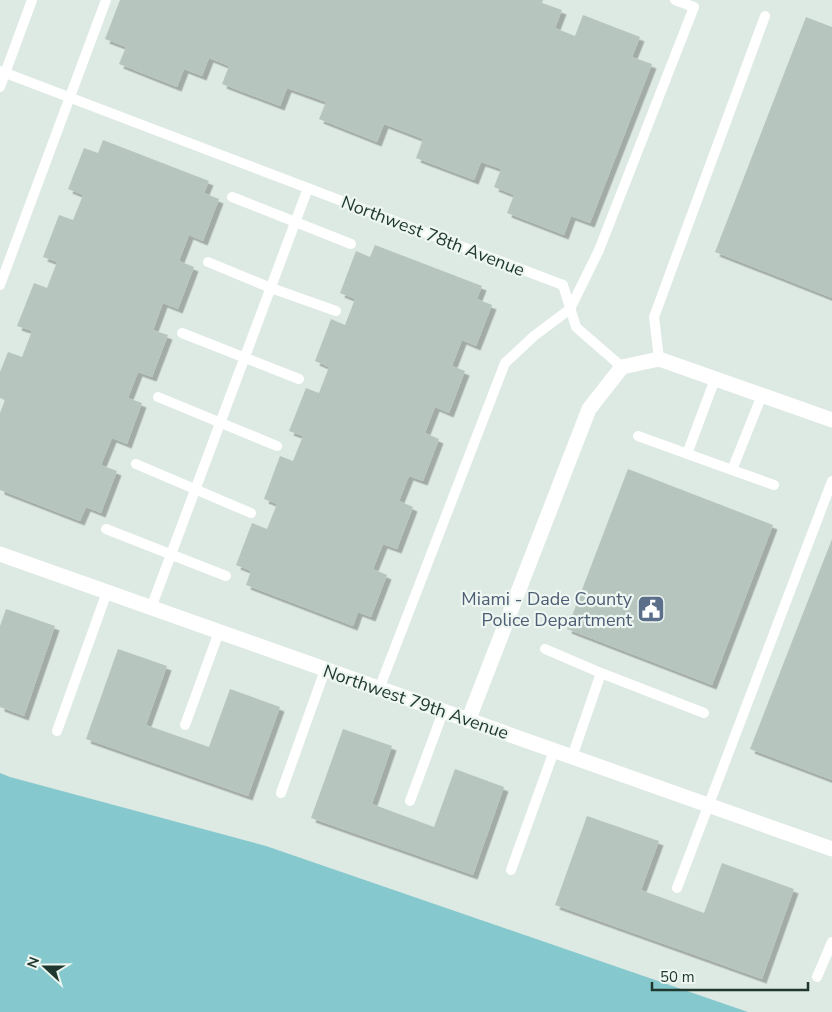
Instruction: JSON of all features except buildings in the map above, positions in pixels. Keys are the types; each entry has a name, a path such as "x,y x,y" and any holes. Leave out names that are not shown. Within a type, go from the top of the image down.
{"street":[{"path":"468,721 589,409 622,367 659,359 832,420"},
{"name":"Northwest 79th Avenue","path":"0,554 832,849"}],"lane":[{"path":"0,87 3,72 32,0"},
{"path":"0,285 106,0"},
{"path":"379,689 505,363 534,336 570,309 599,250 694,7 675,0"},
{"path":"659,359 654,317 765,16"},
{"name":"Northwest 78th Avenue","path":"3,72 562,285 576,326 622,367"},
{"path":"151,608 308,188"},
{"path":"232,197 351,244"},
{"path":"208,262 271,288 336,311"},
{"path":"182,333 299,379"},
{"path":"687,454 715,379"},
{"path":"732,470 762,395"},
{"path":"158,397 277,446"},
{"path":"638,436 774,485"},
{"path":"136,464 251,513"},
{"path":"677,888 832,481"},
{"path":"106,529 226,576"},
{"path":"57,731 107,592"},
{"path":"185,725 219,632"},
{"path":"545,649 704,713"},
{"path":"282,793 325,670"},
{"path":"572,757 602,672"},
{"path":"410,801 443,712"},
{"path":"511,870 554,751"},
{"path":"817,977 832,942"}],"water":[{"path":"0,773 266,846 748,1012 0,1012"}],"place":[{"name":"Miami - Dade County Police Department","path":"651,609"}]}
